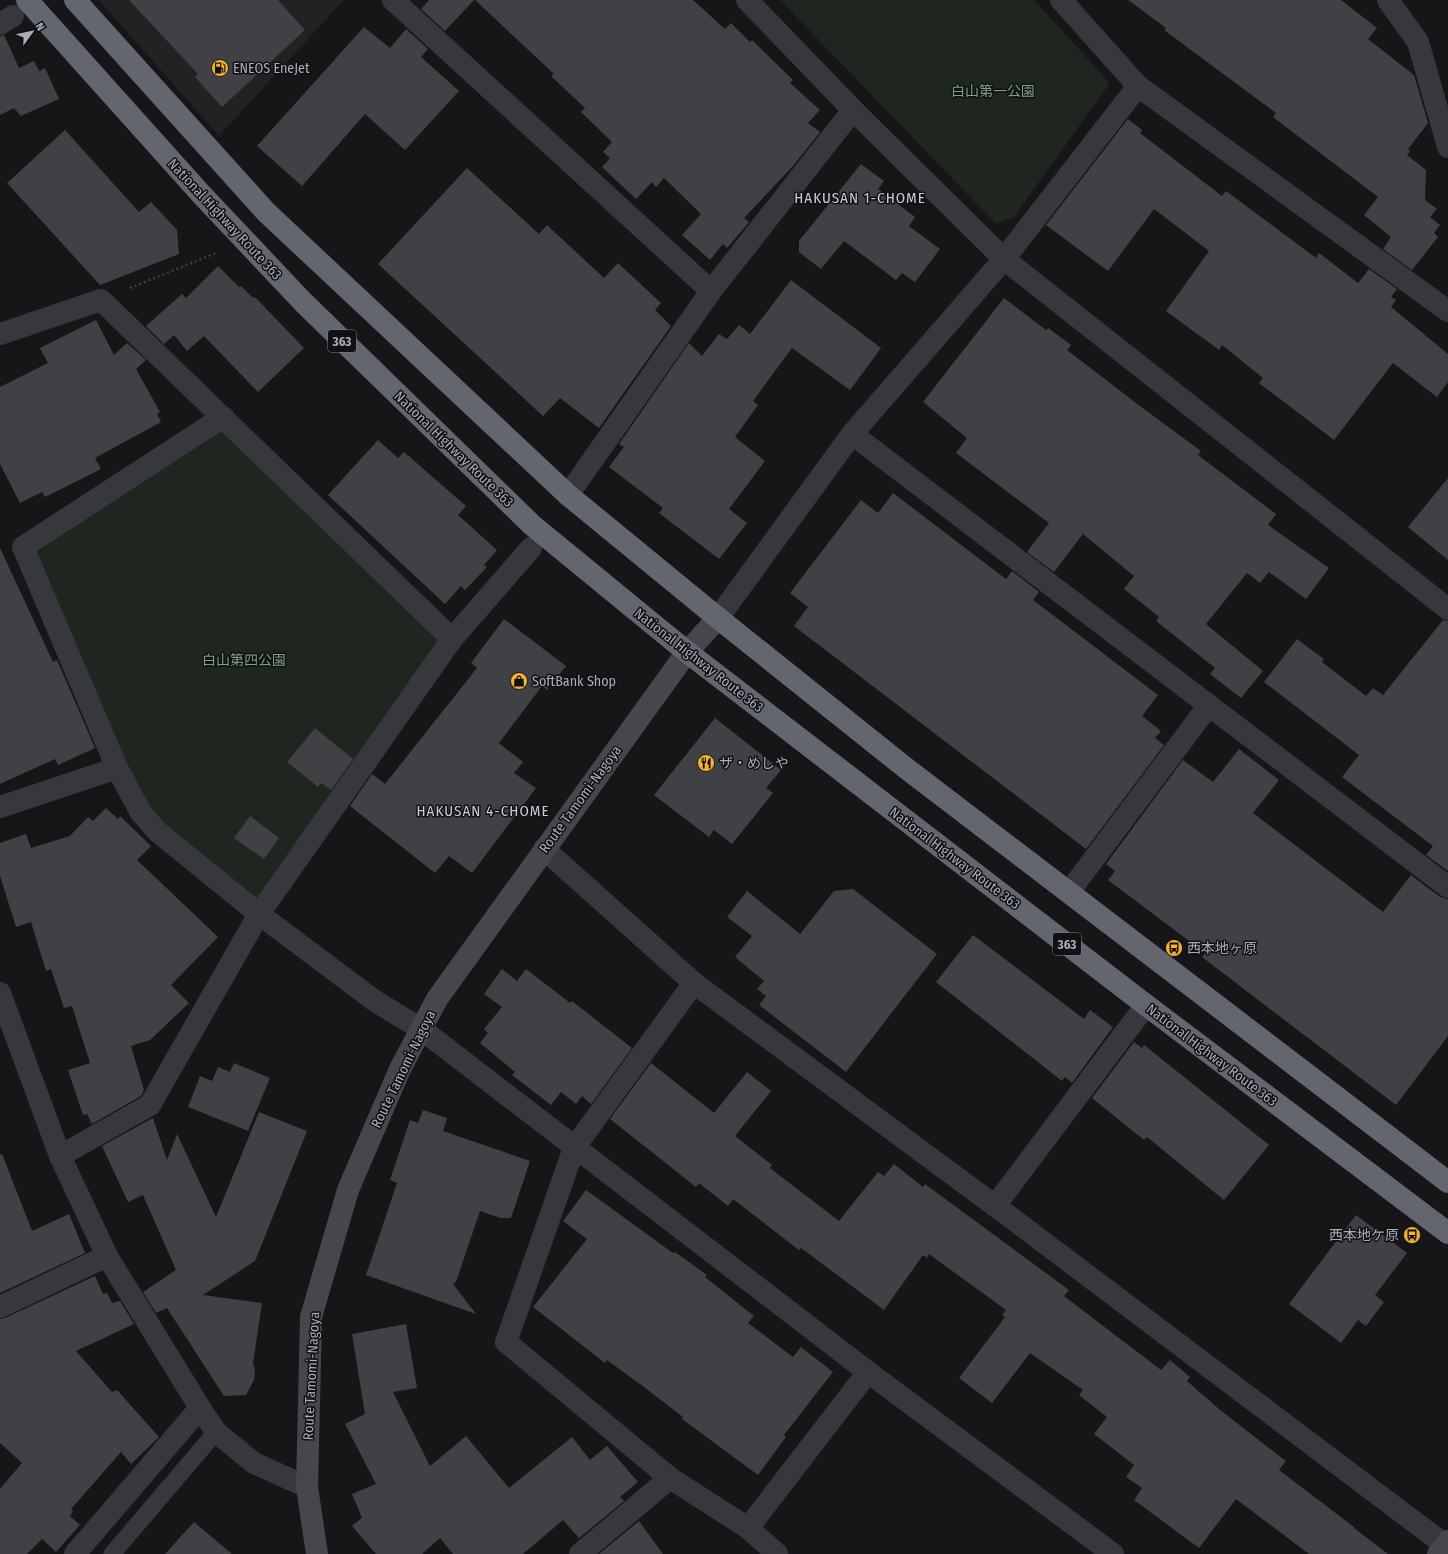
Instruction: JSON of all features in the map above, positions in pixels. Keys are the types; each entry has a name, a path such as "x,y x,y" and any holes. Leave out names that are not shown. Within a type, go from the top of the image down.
{"highway":[{"path":"74,0 266,212 568,495 718,618 907,769 1448,1182"},
{"name":"National Highway Route 363","path":"14,13 201,194 303,302 532,525 687,652 1146,1005 1448,1233"}],"main road":[{"name":"Route Tamomi-Nagoya","path":"317,1554 307,1487 311,1317 348,1190 400,1070 437,999 687,652 718,618"}],"street":[{"path":"393,0 711,291"},
{"path":"747,0 853,110 1004,259 1448,608"},
{"path":"1061,0 1138,86 1448,311"},
{"path":"1388,0 1418,42 1448,147"},
{"path":"718,618 852,434 1004,259 1138,86"},
{"path":"568,495 711,291 853,110"},
{"path":"0,334 101,300 452,639"},
{"path":"223,417 23,547 117,768 141,813 158,832 259,914 375,1001 422,1029 574,1148 868,1372 1114,1554"},
{"path":"852,434 1448,887"},
{"path":"60,1156 150,1105 259,914 452,639 531,548"},
{"path":"1069,892 1209,705"},
{"path":"0,807 117,768"},
{"path":"544,849 694,983 995,1206 1444,1547"},
{"path":"694,983 574,1148 506,1342 670,1478 748,1528 778,1554"},
{"path":"1,1003 60,1156 107,1256 200,1408 216,1432 254,1463 307,1487"},
{"path":"995,1206 1146,1005"},
{"path":"0,1307 107,1256"},
{"path":"748,1528 868,1372"},
{"path":"75,1554 200,1408"},
{"path":"580,1554 670,1478"}],"lane":[{"path":"112,1554 216,1432"}],"path":[{"path":"101,300 217,253"}],"shaded area":[{"name":"ENEOS EneJet","path":"99,0 344,0 219,136"}],"green space":[{"name":"白山第一公園","path":"780,0 1034,0 1110,83 1014,217 996,224"},
{"name":"白山第四公園","path":"221,418 450,639 258,912 173,842 119,767 23,547"}],"building":[{"name":"ENEOS EneJet","path":"129,0 278,0 305,30 222,107 195,77 198,74"},
{"path":"429,0 474,0 445,31 421,9"},
{"path":"475,0 693,0 725,29 731,23 750,42 752,40 793,80 790,83 820,110 808,123 820,132 793,166 744,218 749,222 727,248 723,244 710,260 682,235 701,214 664,178 656,187 652,182 636,199 602,167 610,158 603,152 612,142 581,112 585,108 551,76 554,74"},
{"path":"1128,0 1341,0 1377,28 1368,39 1414,75 1428,123 1408,149 1410,151 1407,155 1426,170 1425,200 1437,209 1430,217 1440,225 1434,233 1438,237 1412,270 1383,249 1391,237 1364,215 1378,197 1273,117 1276,113 1164,30 1166,28"},
{"path":"364,27 390,48 406,29 428,49 421,57 459,91 405,150 365,114 302,186 257,146"},
{"path":"4,35 19,68 34,61 39,71 45,68 59,99 21,116 14,108 0,115 0,36"},
{"path":"1128,119 1142,130 1140,133 1222,196 1226,191 1316,258 1319,253 1358,283 1369,269 1397,289 1391,297 1396,300 1391,307 1448,354 1448,382 1437,397 1393,363 1334,440 1259,383 1263,378 1222,345 1219,350 1166,311 1209,251 1154,209 1108,271 1046,225"},
{"path":"65,130 139,212 151,202 177,230 179,254 100,285 7,183"},
{"path":"861,164 884,181 878,189 915,217 909,226 940,249 915,282 902,273 896,280 844,241 821,269 799,252 799,241"},
{"path":"467,168 539,234 547,225 604,278 618,263 661,303 655,310 671,326 599,428 560,398 543,416 378,264"},
{"path":"218,266 239,287 241,286 253,298 255,297 304,348 258,392 204,336 187,351 174,335 164,344 146,326 182,294 186,298"},
{"path":"791,280 881,348 850,390 792,348 753,401 758,405 735,437 765,461 729,509 747,523 719,559 659,513 663,508 609,467 624,447 619,444 689,343 702,356 719,334 727,339 739,325 750,334"},
{"path":"1004,298 1046,330 1048,328 1071,345 1067,350 1201,451 1198,455 1276,514 1268,525 1329,568 1306,599 1269,572 1260,583 1247,573 1206,624 1263,671 1241,698 1210,674 1215,668 1156,621 1159,617 1124,589 1134,576 1083,534 1054,572 1027,552 1049,523 956,453 967,438 923,402"},
{"path":"96,320 114,355 127,343 146,360 136,369 160,412 157,414 161,422 95,458 101,469 45,497 42,492 20,503 0,464 0,387 48,363 40,348"},
{"path":"378,440 398,458 404,452 466,506 458,515 497,550 484,565 487,567 465,590 461,586 445,604 328,495"},
{"path":"1448,478 1448,560 1408,527"},
{"path":"893,493 1006,579 1012,571 1039,592 1033,600 1158,695 1142,716 1161,731 1155,738 1164,745 1086,849 794,626 808,607 790,593 861,500 878,513"},
{"path":"0,548 53,662 57,660 95,748 58,765 55,759 0,784"},
{"path":"504,619 566,666 547,690 542,686 499,743 523,762 514,773 536,788 472,873 449,856 435,873 350,806 372,774 385,784 477,668 471,663"},
{"path":"1443,620 1448,621 1448,871 1426,855 1433,846 1342,777 1359,755 1264,682 1297,639 1324,659 1322,662 1366,696 1373,688 1383,695"},
{"path":"715,718 781,770 766,788 773,793 732,844 714,830 709,837 654,795"},
{"path":"315,728 353,759 331,790 321,783 318,787 287,762"},
{"path":"1239,749 1279,780 1253,813 1383,912 1411,875 1440,897 1448,899 1448,1036 1396,1105 1202,957 1205,953 1108,880 1115,871 1106,864 1183,760 1213,782"},
{"path":"106,808 118,819 120,816 151,846 137,860 218,937 171,985 189,1003 150,1040 131,1046 144,1090 141,1096 92,1124 87,1114 83,1115 68,1070 90,1063 72,1006 64,1008 51,969 46,971 31,922 16,927 0,876 0,843 26,834 31,848 70,836 88,817 93,821"},
{"path":"250,816 279,838 264,859 234,838"},
{"path":"853,889 937,954 846,1072 759,1005 766,996 757,989 764,981 735,957 752,936 727,917 747,891 800,934 834,891"},
{"path":"973,935 1084,1019 1090,1010 1113,1027 1072,1083 1065,1077 1062,1081 936,982"},
{"path":"502,969 517,981 526,969 570,1003 572,1001 632,1048 591,1104 582,1096 576,1104 561,1092 551,1105 512,1075 515,1072 480,1043 488,1033 484,1029 502,1007 484,994"},
{"path":"1134,1042 1142,1048 1144,1045 1269,1145 1224,1200 1147,1137 1144,1140 1092,1098"},
{"path":"234,1063 270,1078 248,1131 188,1107 200,1076 212,1081 218,1067 230,1072"},
{"path":"651,1063 714,1113 747,1072 771,1091 735,1136 772,1165 770,1168 839,1221 878,1172 884,1176 894,1164 923,1187 925,1184 1069,1290 1064,1296 1161,1370 1170,1360 1190,1377 1187,1381 1220,1410 1286,1461 1279,1470 1388,1554 1309,1554 1236,1499 1199,1548 1134,1500 1142,1488 1126,1477 1134,1465 1094,1434 1107,1417 1079,1395 1083,1390 1030,1353 992,1403 959,1378 1005,1317 1002,1315 1006,1310 929,1254 927,1258 923,1255 884,1310 801,1248 799,1250 733,1199 728,1206 699,1183 696,1187 610,1119"},
{"path":"423,1110 447,1118 443,1131 530,1161 511,1218 500,1218 480,1211 456,1282 453,1284 476,1314 366,1275 397,1183 390,1180 410,1120 418,1123"},
{"path":"259,1112 307,1131 255,1261 203,1295 262,1303 253,1363 255,1369 254,1380 246,1395 224,1396 167,1308 156,1313 143,1292 176,1270 143,1195 128,1202 102,1146 153,1118 167,1160 177,1134 216,1217"},
{"path":"2,1154 32,1231 69,1214 85,1253 0,1293 0,1155"},
{"path":"586,1190 673,1253 675,1252 707,1275 705,1277 754,1316 748,1323 793,1357 801,1347 833,1372 784,1435 786,1437 758,1475 682,1419 683,1417 644,1387 607,1360 605,1363 533,1307 587,1239 563,1221"},
{"path":"1356,1215 1407,1253 1375,1295 1384,1302 1366,1326 1358,1320 1341,1343 1289,1304"},
{"path":"95,1276 103,1294 107,1293 112,1303 120,1301 134,1324 76,1351 112,1392 117,1390 159,1437 131,1464 121,1452 71,1509 73,1511 70,1516 80,1525 56,1552 42,1539 27,1554 0,1554 0,1489 22,1463 0,1443 0,1319"},
{"path":"406,1324 417,1388 393,1392 430,1466 466,1436 509,1488 572,1437 590,1460 607,1446 638,1482 620,1497 624,1501 579,1538 563,1520 523,1554 453,1554 440,1538 422,1554 376,1554 352,1526 362,1518 352,1494 376,1484 345,1424 365,1414 352,1334"},
{"path":"639,1521 663,1554 599,1554"},
{"path":"194,1522 232,1554 165,1554"}],"place":[{"name":"ENEOS EneJet","path":"220,68"},
{"name":"SoftBank Shop","path":"519,681"},
{"name":"ザ・めしや","path":"706,763"},
{"name":"西本地ヶ原","path":"1174,948"},
{"name":"西本地ケ原","path":"1412,1235"}],"district":[{"name":"HAKUSAN 1-CHOME","path":"860,198"},
{"name":"HAKUSAN 4-CHOME","path":"483,811"}]}
